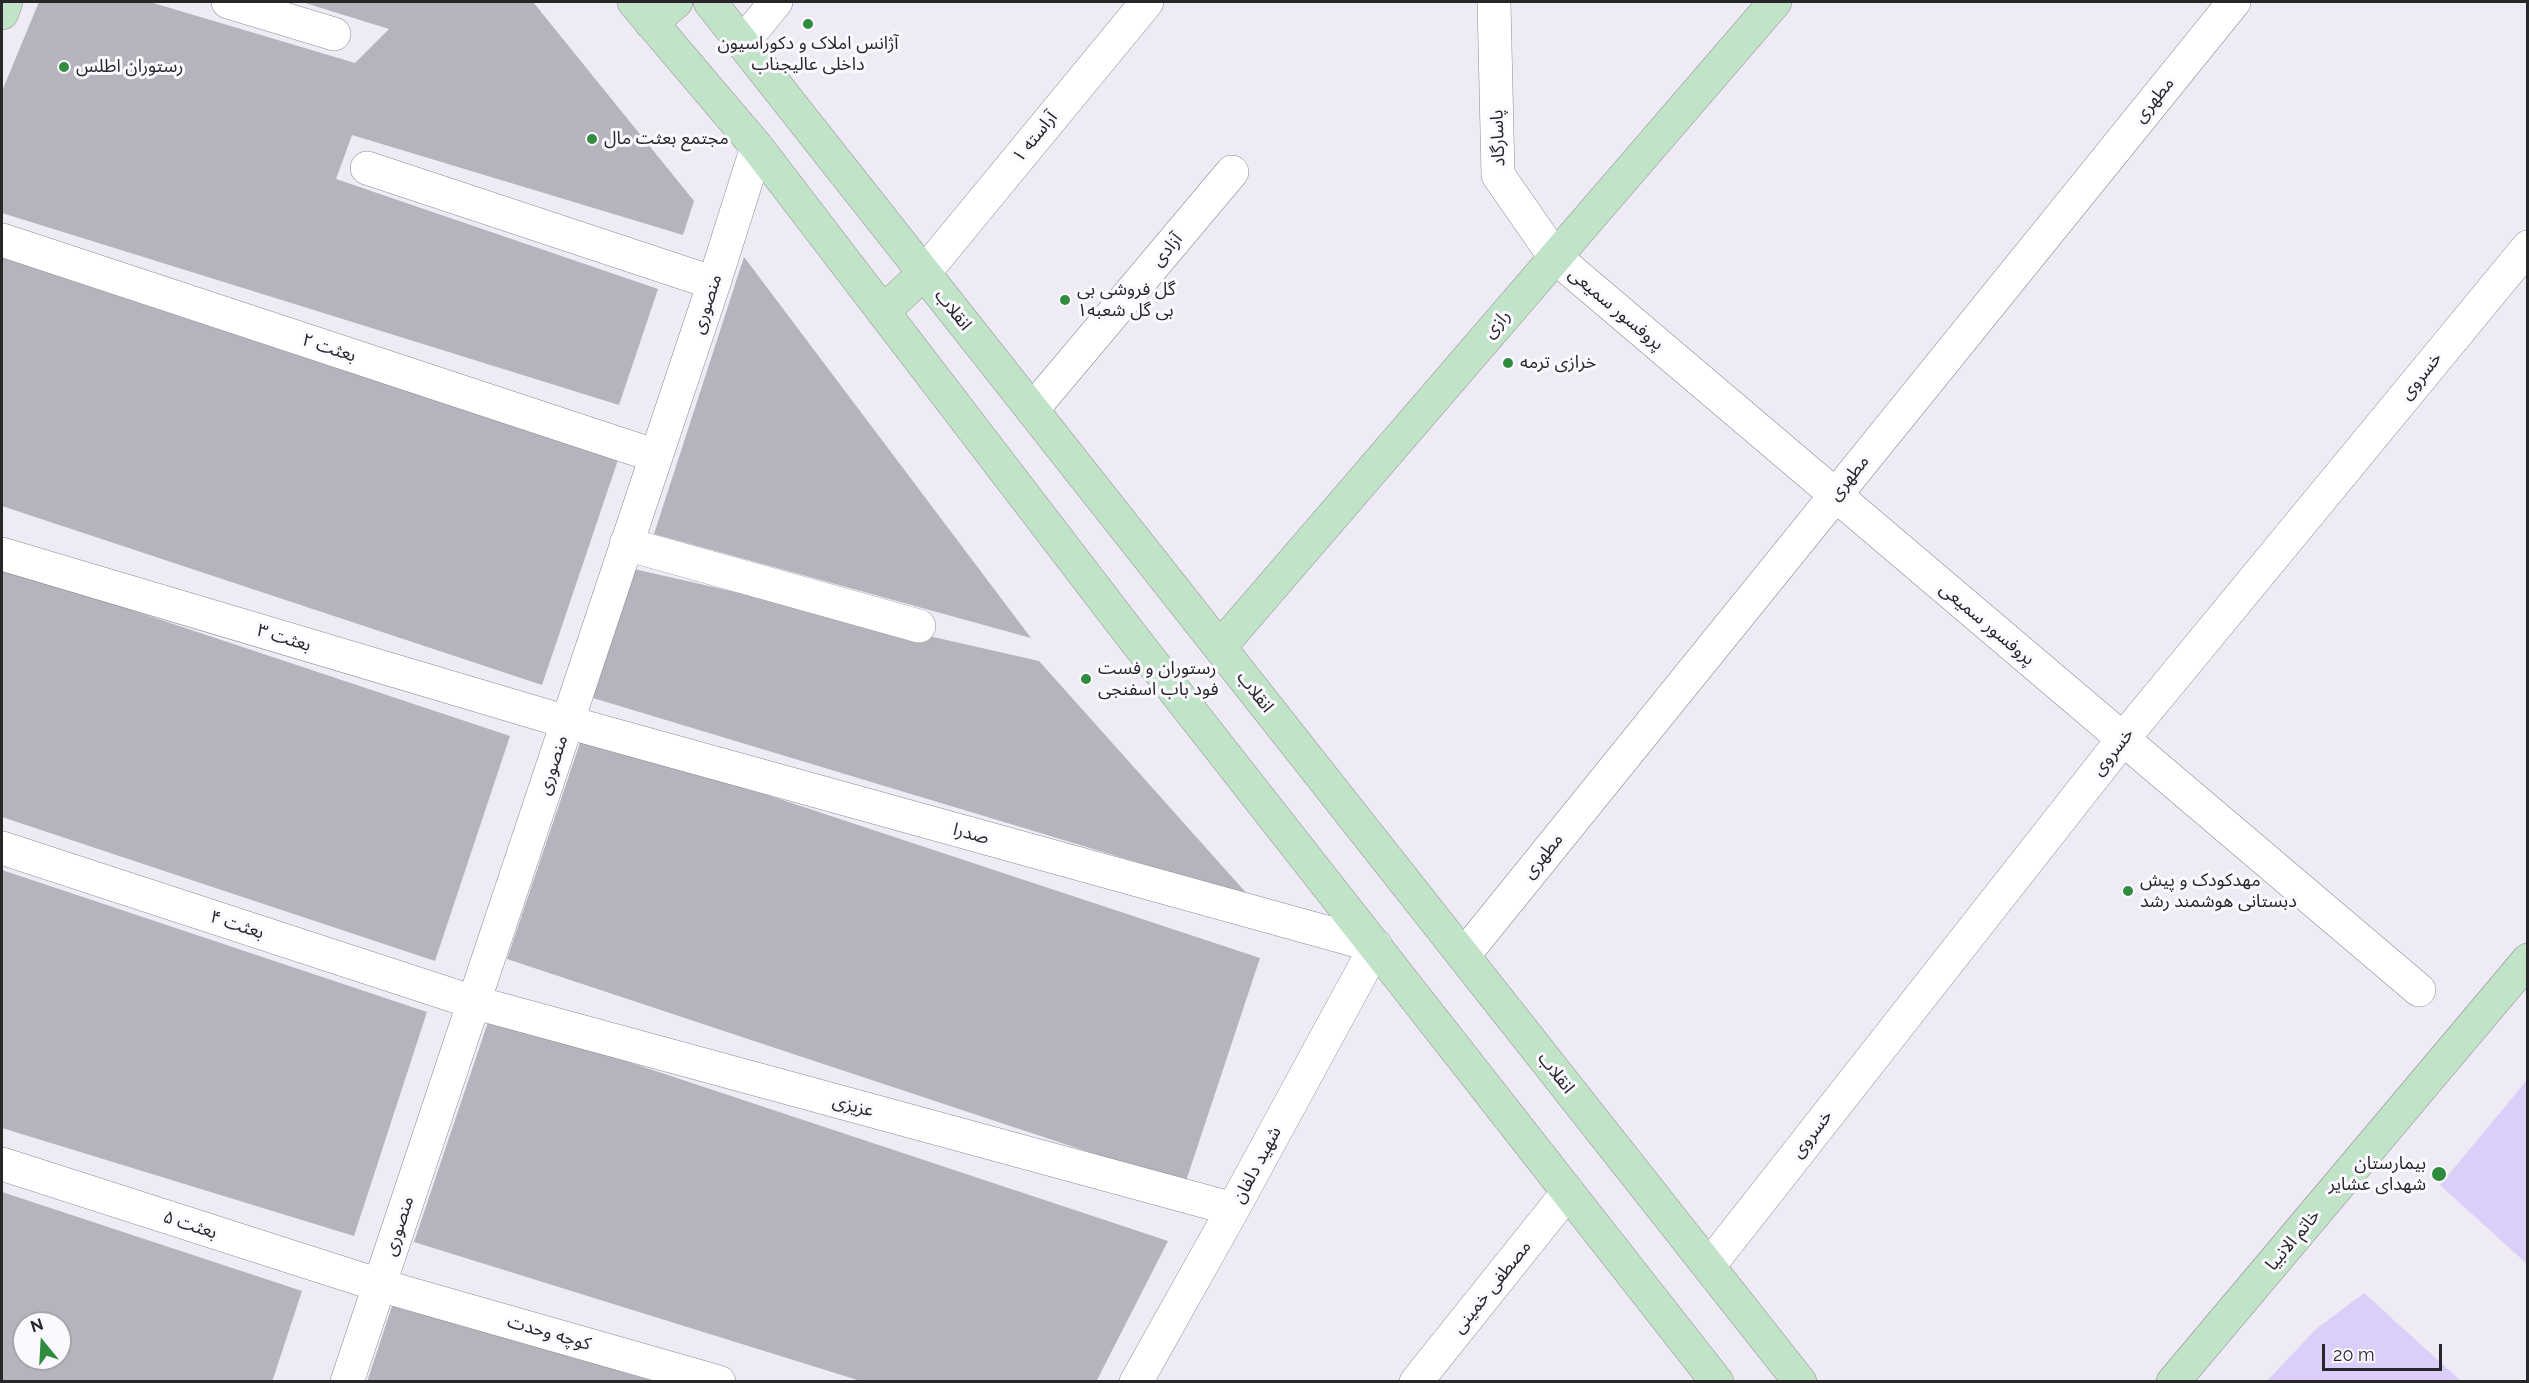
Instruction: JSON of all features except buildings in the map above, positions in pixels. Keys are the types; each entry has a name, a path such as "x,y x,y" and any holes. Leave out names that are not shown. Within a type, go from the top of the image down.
{"main road":[{"path":"2,13 6,2"},
{"path":"676,2 642,12 757,147 1141,648 1717,1382"},
{"name":"انقلاب","path":"710,2 1800,1382"},
{"name":"رازی","path":"1220,647 1776,2"},
{"path":"883,312 924,273"},
{"name":"خاتم الانبیا","path":"2174,1382 2528,960"}],"street":[{"path":"228,2 334,34"},
{"path":"742,43 776,2"},
{"name":"آراسته ۱","path":"924,273 1147,2"},
{"name":"پاسارگاد","path":"1494,2 1498,175 1555,257"},
{"name":"مطهری","path":"1464,955 2234,2"},
{"name":"منصوری","path":"347,1382 714,283 757,147"},
{"path":"367,168 714,283"},
{"name":"آزادی","path":"1032,410 1232,172"},
{"name":"بعثت ۲","path":"2,240 656,456"},
{"name":"خسروی","path":"1709,1266 2123,739 2528,247"},
{"name":"پروفسور سمیعی","path":"1555,257 2419,990"},
{"path":"626,544 919,626"},
{"name":"بعثت ۳","path":"2,554 567,722"},
{"name":"صدرا","path":"567,722 1376,946"},
{"name":"بعثت ۴","path":"2,848 473,1002"},
{"name":"شهید دلفان","path":"1136,1382 1376,946"},
{"name":"عزیزی","path":"473,1002 1233,1209"},
{"name":"بعثت ۵","path":"2,1164 379,1285"},
{"name":"مصطفی خمینی","path":"1416,1382 1568,1192"},
{"name":"کوچه وحدت","path":"379,1285 718,1382"}],"shaded area":[{"path":"2527,1080 2527,1264 2440,1185"},
{"path":"2364,1293 2461,1381 2267,1381 2316,1329"}],"place":[{"name":"آژانس املاک و دکوراسیون داخلی عالیجناب","path":"808,24"},
{"name":"رستوران اطلس","path":"64,67"},
{"name":"مجتمع بعثت مال","path":"592,139"},
{"name":"گل فروشی بی بی گل شعبه۱","path":"1065,300"},
{"name":"خرازی ترمه","path":"1508,363"},
{"name":"رستوران و فست فود باب اسفنجی","path":"1086,679"},
{"name":"مهدکودک و پیش دبستانی هوشمند رشد","path":"2128,891"},
{"name":"بیمارستان شهدای عشایر","path":"2439,1174"}]}
